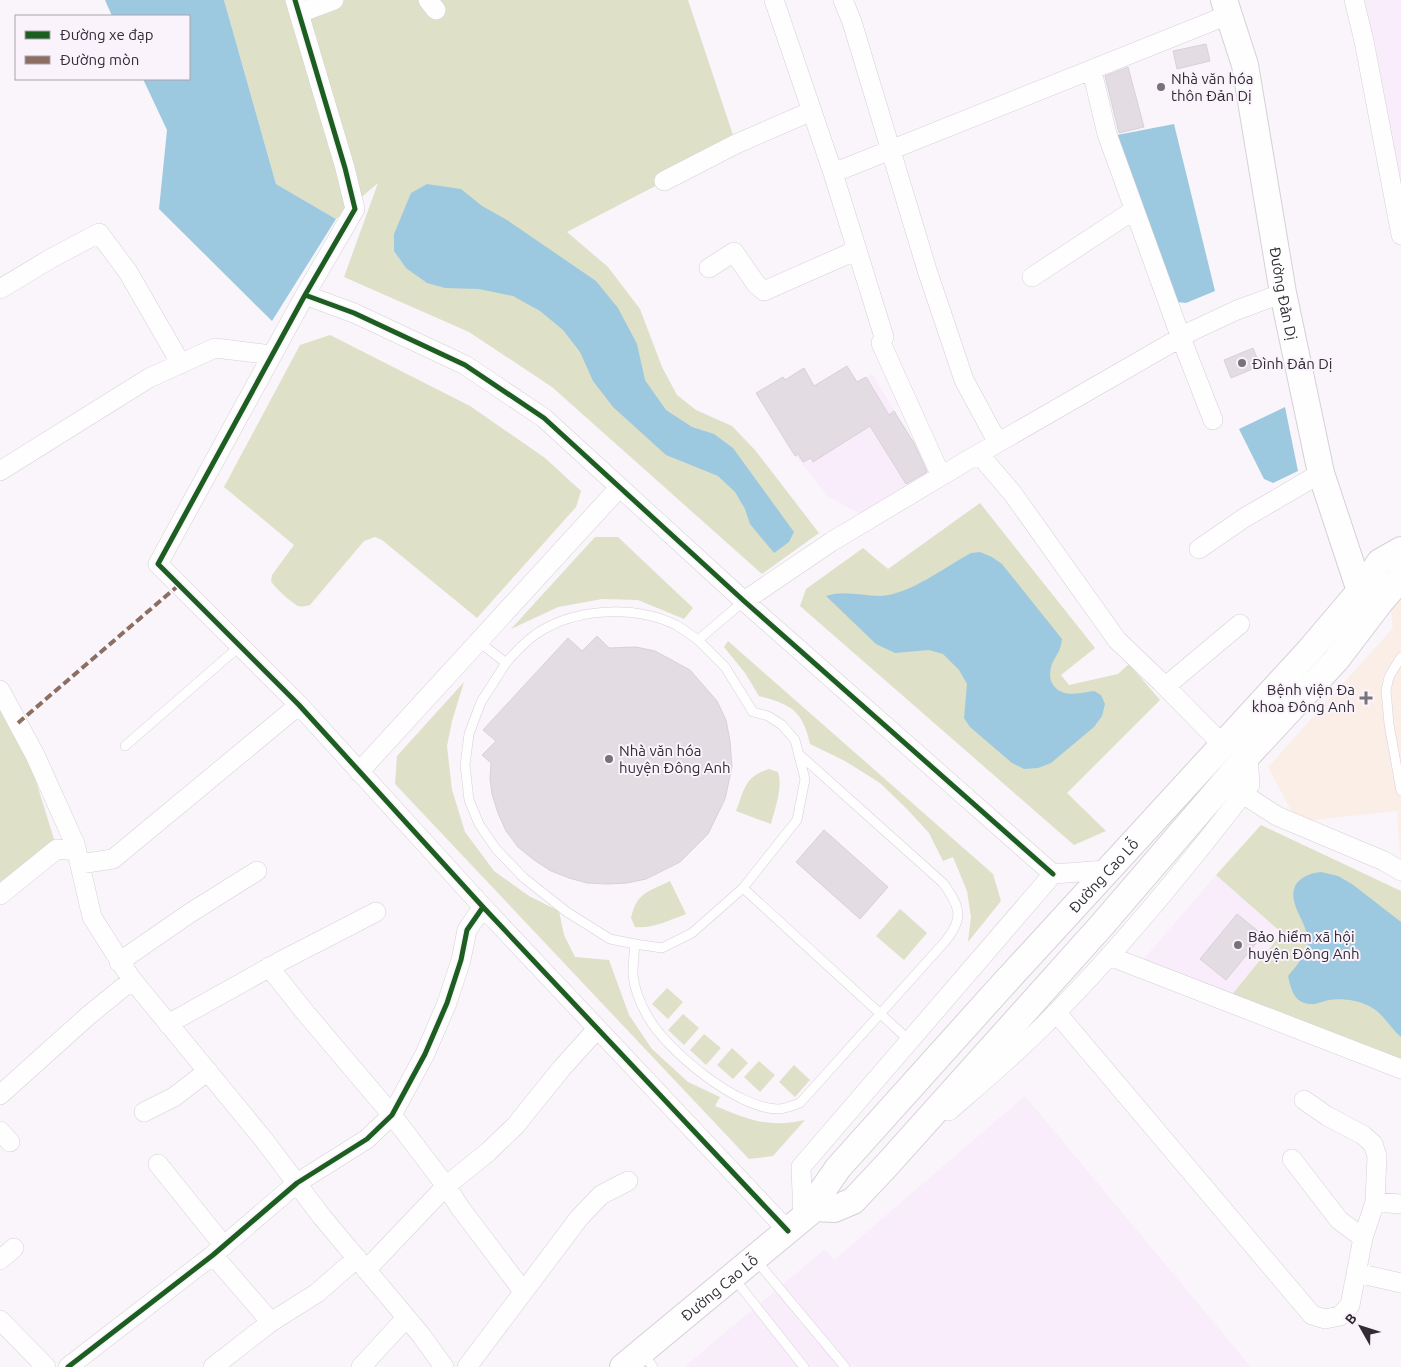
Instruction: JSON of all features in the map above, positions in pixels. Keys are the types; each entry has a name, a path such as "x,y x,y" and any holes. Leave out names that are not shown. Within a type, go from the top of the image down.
{"main road":[{"name":"Đường Đản Dị","path":"1226,8 1245,65 1283,293 1321,473 1368,600"},
{"name":"Đường Cao Lỗ","path":"802,1219 853,1201 1155,882 1248,755 1336,660 1368,600 1380,562 1401,550"},
{"name":"Đường Cao Lỗ","path":"639,1362 733,1277 802,1219 838,1168 1106,870 1309,651 1368,600 1401,578"}],"street":[{"path":"334,0 297,7 345,168 355,209 305,295 158,564 299,704 359,772 597,1029 802,1219"},
{"path":"774,0 812,111 884,337 880,343 941,476"},
{"path":"843,0 852,22 927,270 964,380 998,444"},
{"path":"1354,0 1364,41 1401,235"},
{"path":"832,174 1092,71 1226,8"},
{"path":"1092,71 1107,134 1134,210 1187,335 1213,420"},
{"path":"664,181 736,144 812,111"},
{"path":"1032,276 1134,210"},
{"path":"0,288 50,259 99,234 128,272 181,364"},
{"path":"709,268 734,252 756,284 764,291 857,250"},
{"path":"744,601 831,542 941,476 1187,335 1237,310 1283,293"},
{"path":"305,295 354,313 465,365 544,418 744,601 1053,874"},
{"path":"0,472 149,378 214,348 272,355"},
{"path":"979,454 1013,494 1117,640 1166,686 1222,745"},
{"path":"1199,550 1244,518 1321,473"},
{"path":"359,772 619,488"},
{"path":"1166,686 1240,624"},
{"path":"0,690 35,755 75,844 92,917 119,962 264,1140 322,1217 444,1367"},
{"path":"0,895 57,849 79,858 113,859 299,704"},
{"path":"886,1166 986,1079 1056,1012 1109,956 1155,882 1212,834 1250,785 1248,755"},
{"path":"1243,794 1277,816 1384,862 1401,872"},
{"path":"802,1219 801,1167 1053,874 1106,870"},
{"path":"119,962 190,913 257,871"},
{"path":"68,1367 218,1251 297,1183 368,1139 392,1114 425,1054 447,1003 458,969 467,930 483,907"},
{"path":"168,1024 269,967 376,912"},
{"path":"1109,956 1401,1070"},
{"path":"269,967 392,1114 523,1291"},
{"path":"0,1095 89,1015 132,980"},
{"path":"1056,1012 1312,1315 1325,1319 1340,1316 1350,1305 1363,1238 1375,1202 1377,1156 1373,1144 1363,1135 1327,1116 1304,1100"},
{"path":"213,1367 271,1322 361,1264 516,1125 561,1069 597,1029"},
{"path":"144,1112 174,1097 208,1072"},
{"path":"1292,1159 1339,1220 1363,1238"},
{"path":"158,1164 218,1251 271,1322"},
{"path":"467,1367 579,1218 600,1195 628,1181"},
{"path":"1375,1202 1401,1204"},
{"path":"1357,1273 1401,1283"},
{"path":"362,1367 406,1318"},
{"path":"0,1320 46,1367"}],"lane":[{"path":"698,640 744,601"},
{"path":"602,611 644,615 676,625 698,640 726,667 753,712 768,716 782,725 795,740 805,779 797,820 743,888 692,933 662,948 610,939 567,912 524,878 496,850 479,824 469,800 465,765 469,734 481,702 506,663 518,649 545,628 564,620 602,611"},
{"path":"478,641 506,663"},
{"path":"125,746 241,645"},
{"path":"1401,657 1389,676 1386,690 1389,724 1401,791"},
{"path":"635,944 633,976 638,995 648,1017 660,1036 674,1050 715,1083 756,1105 779,1109 800,1103 953,932 958,921 954,898 943,883 800,755"},
{"path":"743,888 910,1041"},
{"path":"755,1258 845,1367"},
{"path":"733,1277 804,1367"}],"shaded area":[{"path":"1351,0 1401,0 1401,240"},
{"path":"847,366 857,382 872,374 931,471 860,514 829,497 795,456 756,393 783,377 785,380 804,368 815,385"},
{"name":"Bệnh viện Đa khoa Đông Anh","path":"1401,597 1401,866 1397,811 1303,821 1295,818 1268,767 1393,628 1391,610"},
{"path":"1216,875 1283,933 1230,997 1142,961"},
{"path":"1025,1096 1251,1367 684,1367 825,1249 834,1260"}],"green space":[{"path":"224,0 688,0 736,144 567,232 608,267 640,309 662,367 677,395 696,410 732,426 755,450 819,533 762,574 552,387 469,332 344,277 378,183 336,219 276,184"},
{"path":"330,335 470,406 545,458 581,491 576,507 477,618 382,540 375,537 364,541 310,605 298,606 283,595 271,581 272,575 294,545 224,487 300,345"},
{"path":"980,503 1095,648 1061,675 1069,685 1118,674 1129,664 1160,700 1067,793 1106,831 1074,845 800,606 806,589 863,548 888,569"},
{"path":"595,537 618,537 693,608 684,619 638,600 602,599 558,607 511,629"},
{"path":"728,641 993,874 1001,901 968,942 971,917 967,891 953,857 943,861 929,833 880,783 845,761 810,744 804,724 794,711 779,702 759,696 745,673 724,647"},
{"path":"464,682 452,721 447,746 452,790 465,832 494,871 529,896 559,911 564,935 575,957 609,960 629,1015 652,1049 688,1082 720,1097 715,1106 749,1119 769,1123 805,1120 773,1156 749,1159 395,784 397,756"},
{"path":"0,690 18,723 57,849 0,894"},
{"path":"769,769 778,772 780,785 771,824 736,811 746,785 755,776"},
{"path":"1261,825 1401,891 1401,1061 1230,997 1282,933 1216,875"},
{"path":"670,881 686,914 654,925 635,927 631,918 633,909 640,898 644,894"},
{"path":"900,909 927,933 904,960 876,936"},
{"path":"667,988 683,1002 668,1019 652,1004"},
{"path":"683,1014 699,1028 684,1045 668,1030"},
{"path":"704,1034 721,1048 706,1065 690,1050"},
{"path":"732,1048 748,1063 733,1079 717,1065"},
{"path":"759,1061 775,1075 760,1092 744,1077"},
{"path":"794,1065 810,1080 795,1097 779,1082"}],"water":[{"path":"105,0 224,0 276,184 336,219 272,321 159,209 167,130 143,80 190,80 190,15 112,15"},
{"path":"1174,124 1215,291 1186,303 1177,302 1117,135"},
{"path":"427,184 461,189 482,206 507,220 596,281 618,308 637,344 645,380 666,410 692,427 714,434 733,448 794,532 789,542 774,553 750,524 745,509 735,492 718,476 666,455 613,407 593,381 580,352 563,330 540,311 513,296 479,289 445,288 427,283 406,268 394,251 394,234 411,193"},
{"path":"1285,407 1298,471 1273,483 1264,479 1239,429"},
{"path":"980,552 1002,564 1062,639 1050,671 1051,681 1056,688 1071,694 1094,691 1101,695 1105,704 1102,716 1094,727 1051,763 1038,768 1024,769 1012,763 970,727 964,718 967,684 959,670 943,654 929,650 895,653 876,644 826,596 840,593 880,596 903,591 971,553"},
{"path":"1321,872 1338,876 1352,884 1401,922 1401,1037 1377,1011 1367,1005 1343,999 1315,1004 1305,1003 1297,998 1292,990 1288,976 1303,956 1308,942 1305,927 1295,905 1294,890 1302,878"}],"building":[{"path":"1206,44 1210,61 1177,69 1173,51"},
{"path":"1128,67 1144,127 1119,133 1105,76"},
{"name":"Đình Đản Dị","path":"1253,348 1260,366 1231,378 1224,360"},
{"path":"847,366 857,382 866,377 889,415 894,411 914,443 927,472 906,484 870,426 813,462 811,458 803,462 798,454 795,456 756,393 783,377 785,380 804,368 814,386"},
{"name":"Nhà văn hóa huyện Đông Anh","path":"597,636 609,648 636,647 655,651 690,670 717,701 726,720 730,741 732,767 725,799 708,834 680,862 646,879 627,883 587,883 569,878 551,871 518,847 506,831 498,813 492,794 490,779 491,763 482,755 496,741 483,730 568,638 582,651"},
{"path":"824,830 888,887 860,919 796,862"},
{"name":"Bảo hiểm xã hội huyện Đông Anh","path":"1237,914 1263,935 1226,980 1200,959"}],"marked path":[{"path":"18,723 180,584"}],"cycle path":[{"path":"295,0 345,168 355,209 305,295 158,564 299,705 483,907"},
{"path":"305,295 354,313 465,365 544,418 744,601 1053,874"},
{"path":"68,1367 213,1255 297,1183 367,1139 392,1115 425,1054 447,1003 461,960 467,930 483,907 788,1231"}],"place":[{"name":"Nhà văn hóa thôn Đản Dị","path":"1161,87"},
{"name":"Đình Đản Dị","path":"1242,363"},
{"name":"Bệnh viện Đa khoa Đông Anh","path":"1366,698"},
{"name":"Nhà văn hóa huyện Đông Anh","path":"609,759"},
{"name":"Bảo hiểm xã hội huyện Đông Anh","path":"1238,945"}]}
